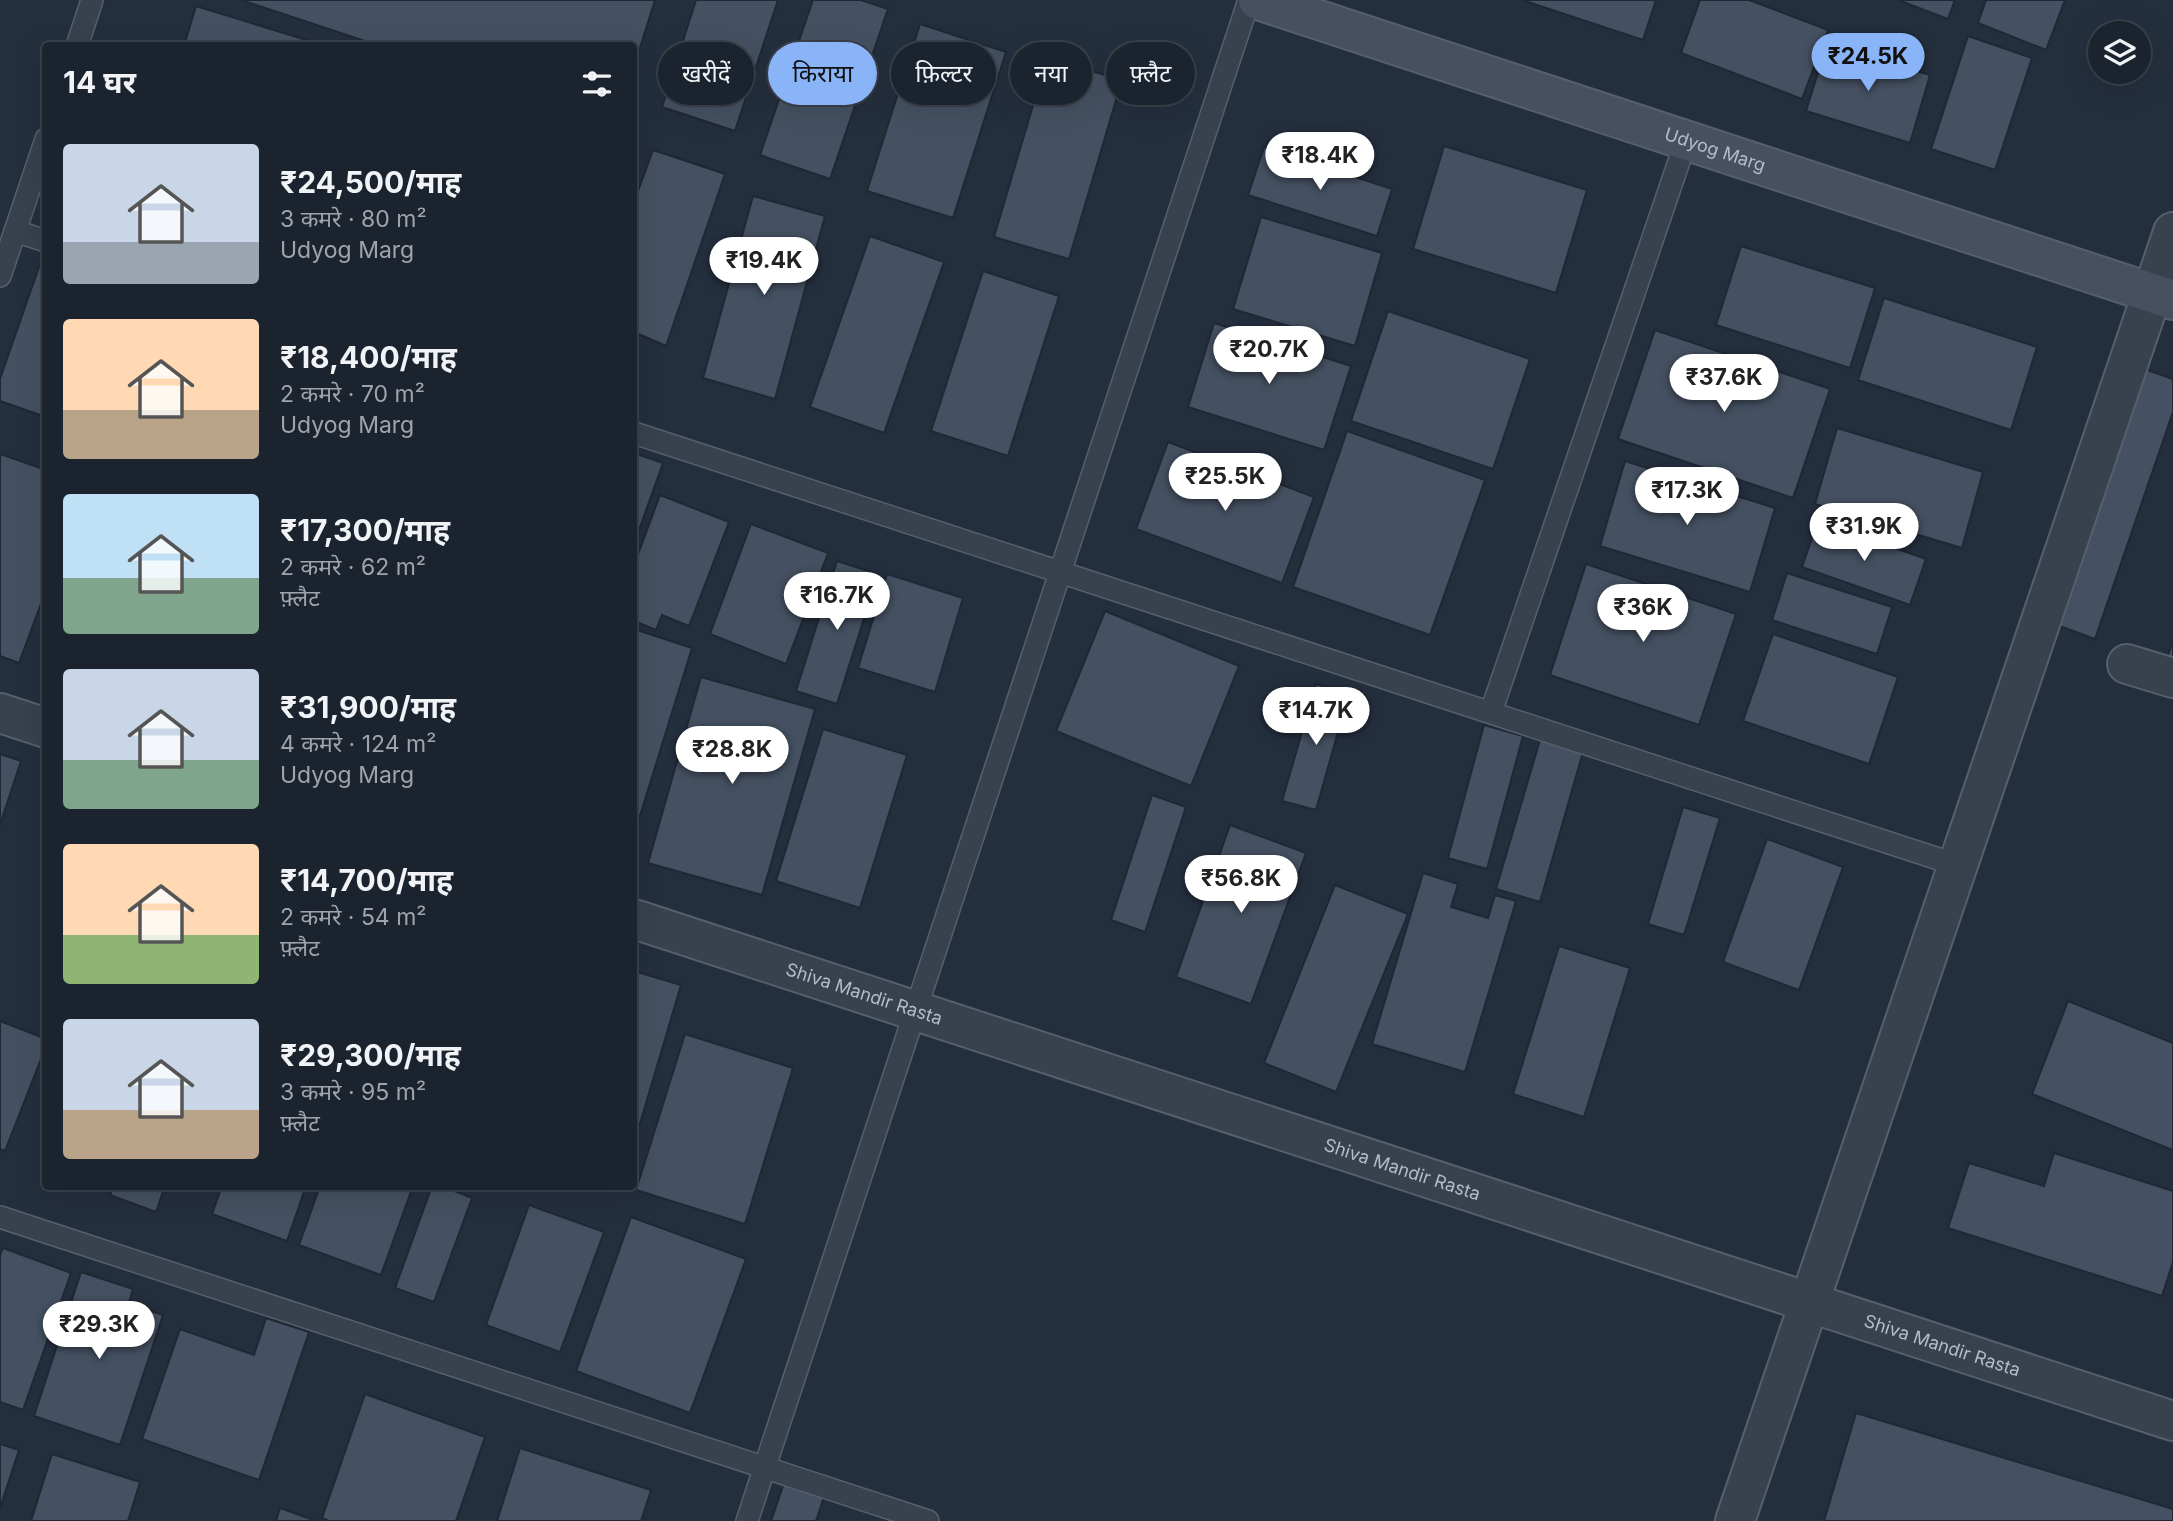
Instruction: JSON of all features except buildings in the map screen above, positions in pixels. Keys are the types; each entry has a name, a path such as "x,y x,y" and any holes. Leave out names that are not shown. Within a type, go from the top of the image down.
{"street":[{"name":"Udyog Marg","path":"1258,0 2162,296"},
{"path":"1735,1521 1957,865 2162,296 2173,232"},
{"path":"2127,664 2173,678"},
{"path":"0,713 42,727"},
{"name":"Shiva Mandir Rasta","path":"637,920 2173,1421"}],"lane":[{"path":"77,42 92,0"},
{"path":"747,1521 1249,0"},
{"path":"1491,712 1686,141"},
{"path":"0,276 42,151"},
{"path":"15,231 42,240"},
{"path":"637,434 1957,865"},
{"path":"0,1217 928,1521"}]}
